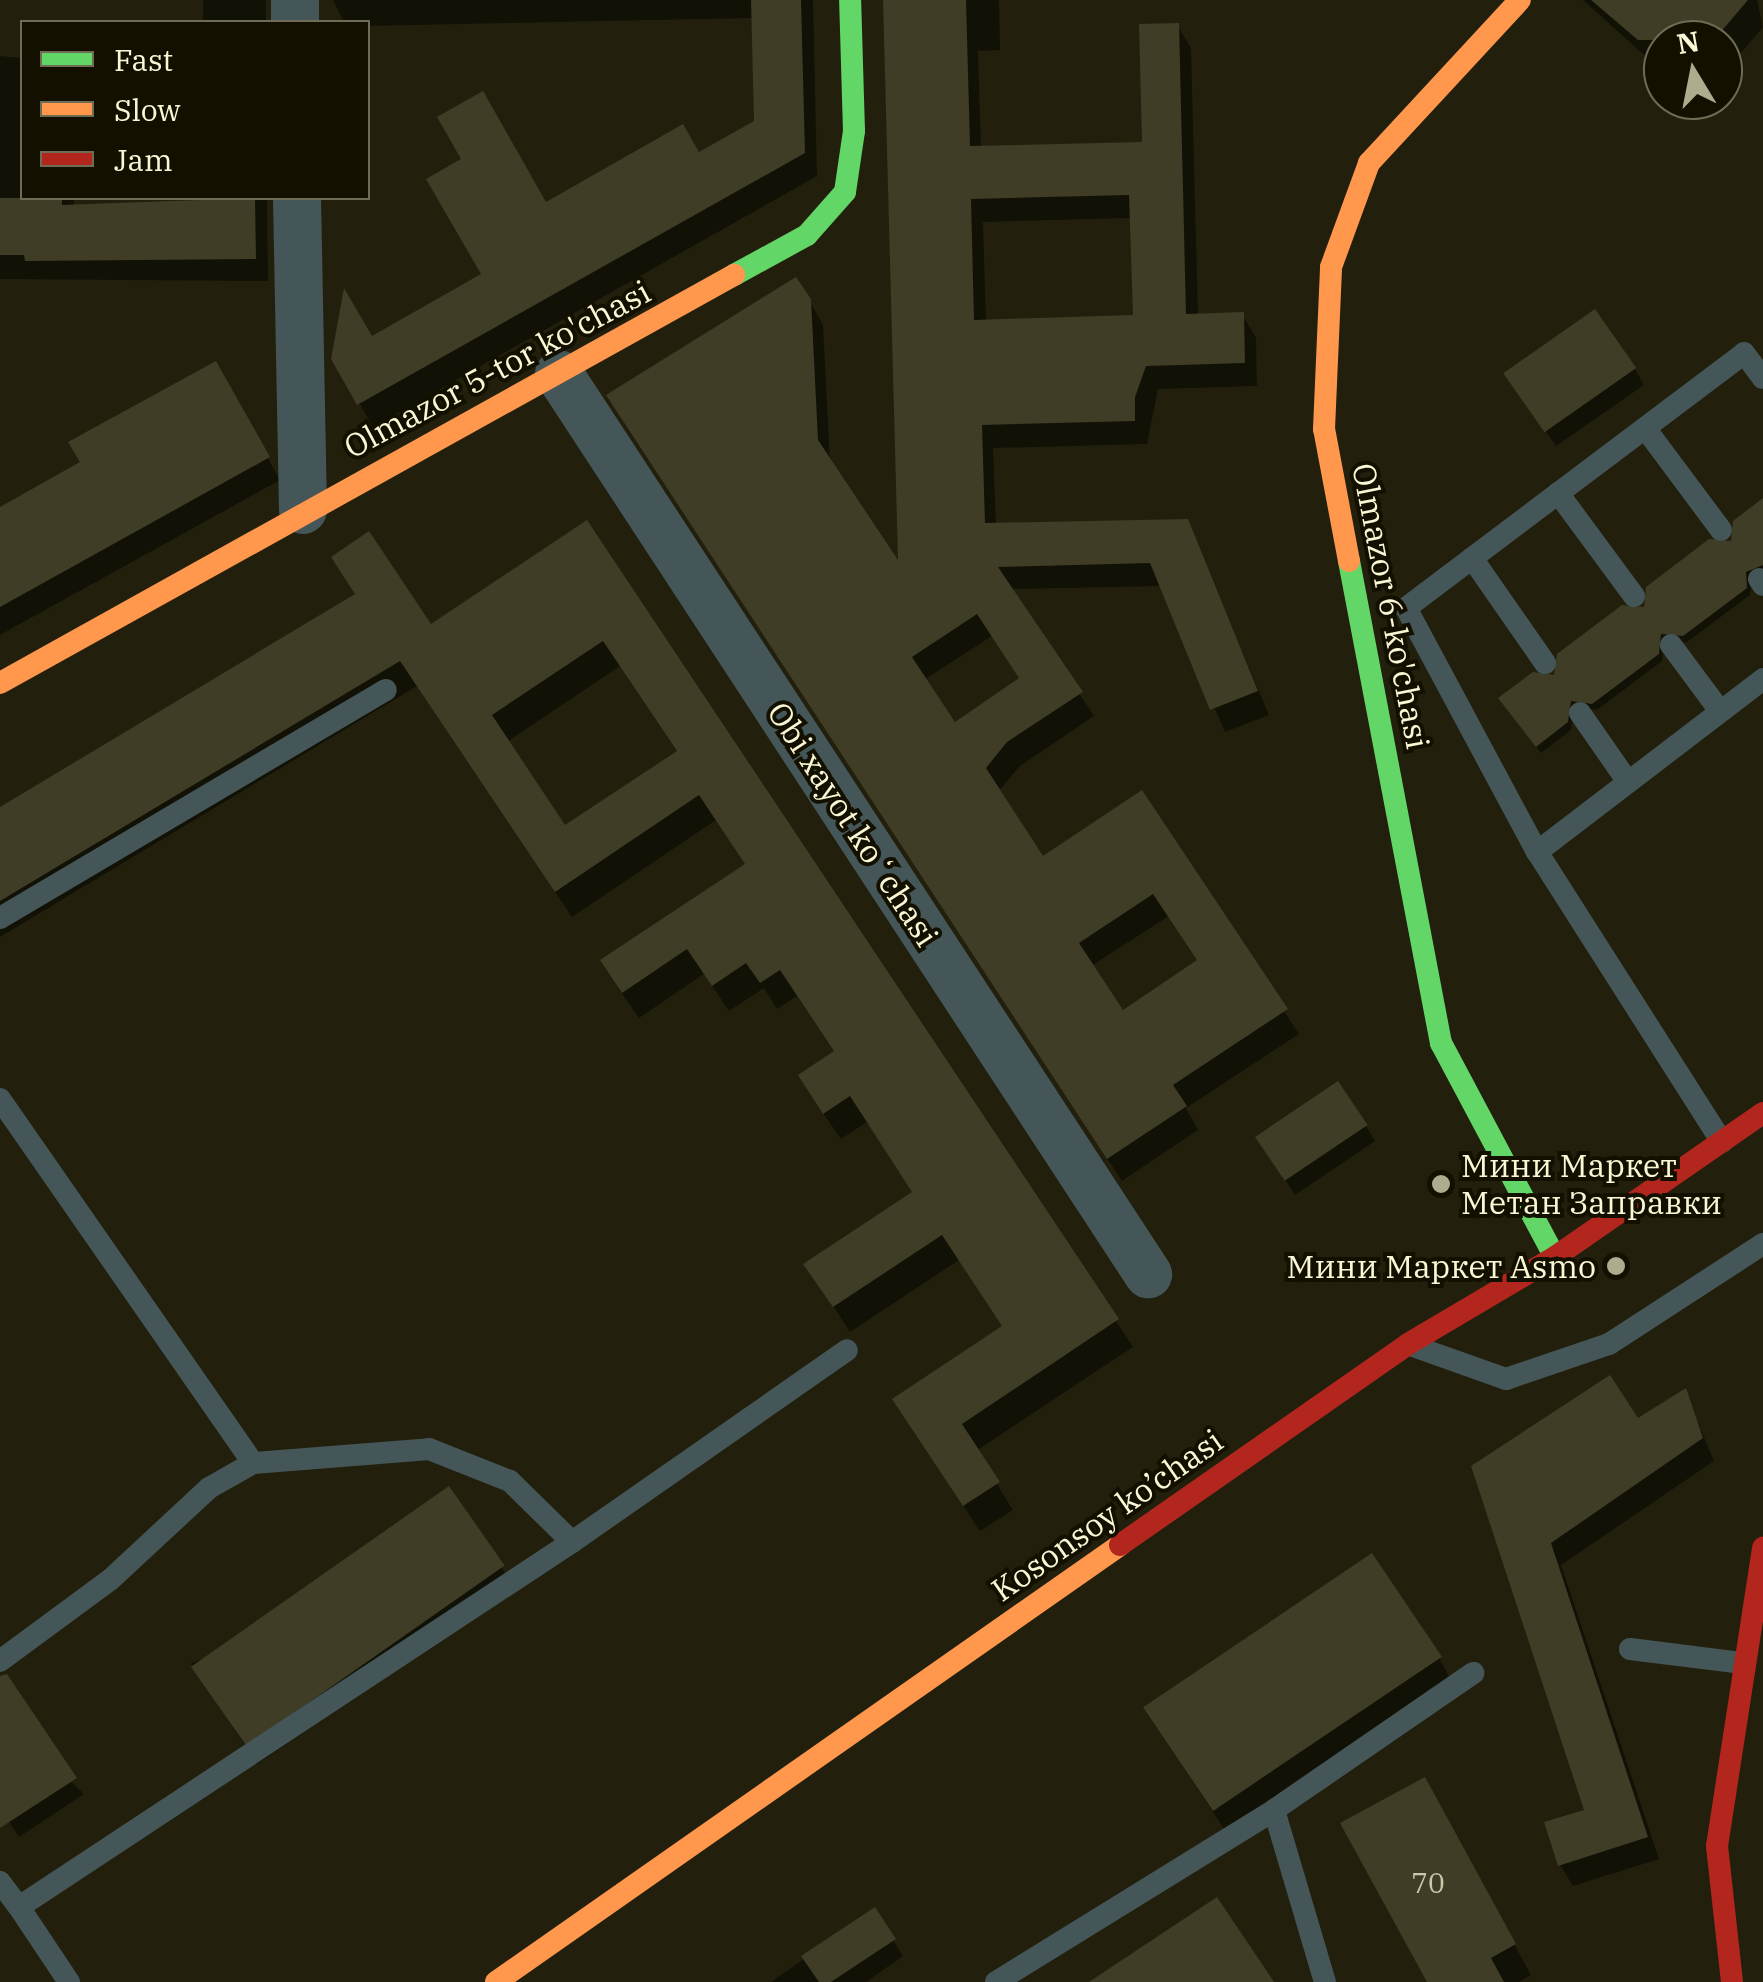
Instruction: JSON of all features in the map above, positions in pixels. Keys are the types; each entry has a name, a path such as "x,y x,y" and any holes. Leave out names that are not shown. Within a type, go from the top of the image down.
{"street":[{"name":"Olmazor 5-tor ko'chasi","path":"0,684 304,510 807,236 846,192 854,131 850,0"},
{"name":"Olmazor 6-ko'chasi","path":"1520,0 1369,163 1332,267 1324,429 1441,1043 1554,1257"},
{"path":"296,200 304,510"},
{"name":"Obi xayot koʻchasi","path":"559,374 1148,1274"},
{"name":"Kosonsoy ko’chasi","path":"496,1982 1408,1344 1554,1257 1763,1114"},
{"path":"1732,1982 1717,1846 1763,1548"}],"lane":[{"path":"1722,1142 1538,852 1406,608 1744,353 1763,378"},
{"path":"1644,428 1721,530"},
{"path":"1558,493 1634,596"},
{"path":"1472,558 1545,663"},
{"path":"1671,645 1720,712"},
{"path":"1538,852 1763,679"},
{"path":"0,918 386,690"},
{"path":"1580,714 1628,782"},
{"path":"0,1099 253,1463"},
{"path":"1408,1344 1506,1380 1609,1344 1763,1244"},
{"path":"20,1907 572,1542 846,1350"},
{"path":"0,1661 110,1580 209,1488 253,1463 430,1449 510,1481 572,1542"},
{"path":"1630,1649 1743,1663"},
{"path":"996,1982 1274,1810 1474,1673"},
{"path":"1274,1810 1325,1982"},
{"path":"0,1882 69,1982"}],"building":[{"path":"751,0 801,0 805,153 357,405 331,359 344,288 372,336 481,274 426,179 461,159 437,117 483,91 546,202 683,124 699,152 754,121"},
{"path":"883,0 966,0 970,146 1142,142 1139,24 1179,23 1186,314 1244,312 1245,363 1146,366 1135,397 1135,421 982,425 985,523 1188,519 1258,691 1210,710 1150,563 998,567 1083,692 1007,742 986,768 1043,856 1142,790 1288,1009 1173,1085 1187,1106 1107,1159 606,395 796,277 811,299 818,440 898,560","holes":["1129,195 1133,315 974,320 971,199","977,614 1019,678 955,722 912,657","1153,894 1197,960 1123,1010 1079,943"]},
{"path":"1591,0 1748,0 1731,20 1643,20 1643,40 1638,40"},
{"path":"0,198 62,200 62,205 255,200 256,259 25,261 24,255 0,255"},
{"path":"1595,309 1636,368 1545,432 1503,373"},
{"path":"216,361 270,457 0,607 0,507 80,462 68,442"},
{"path":"1763,498 1763,565 1746,572 1747,588 1683,636 1661,634 1659,654 1592,704 1571,701 1568,722 1536,747 1498,698 1533,672 1554,675 1557,654 1622,605 1644,607 1646,587 1709,539 1731,541 1733,521"},
{"path":"587,520 1119,1319 962,1424 1000,1482 963,1506 892,1399 1002,1326 942,1235 833,1307 803,1264 912,1192 850,1096 823,1114 798,1075 834,1051 780,970 760,983 746,963 712,986 687,949 622,993 600,960 745,864 699,795 555,892 400,661 0,901 0,807 355,594 331,557 369,531 431,624","holes":["603,641 677,751 565,825 492,715"]},
{"path":"1338,1081 1368,1125 1285,1181 1255,1137"},
{"path":"1610,1375 1638,1418 1686,1388 1703,1438 1551,1543 1648,1837 1558,1866 1544,1822 1584,1810 1471,1466"},
{"path":"449,1486 505,1565 247,1746 191,1667"},
{"path":"1372,1553 1442,1657 1213,1811 1143,1707"},
{"path":"7,1674 77,1778 0,1828 0,1676"},
{"path":"1425,1777 1516,1944 1491,1958 1504,1982 1427,1982 1340,1823"},
{"path":"1217,1897 1274,1982 1089,1982"},
{"path":"875,1907 896,1939 831,1982 819,1982 801,1956"}],"traffic: fast":[{"path":"734,275 807,235 845,192 854,131 850,0"},
{"path":"1349,561 1441,1043 1555,1257"}],"traffic: slow":[{"path":"1349,561 1324,429 1331,267 1369,163 1520,0"},
{"path":"0,683 734,275"},
{"path":"496,1982 1120,1545"}],"traffic: jam":[{"path":"1120,1545 1408,1344 1555,1257 1763,1113"},
{"path":"1732,1982 1717,1846 1763,1548"}],"place":[{"name":"Мини Маркет Метан Заправки","path":"1441,1184"},
{"name":"Мини Маркет Asmo","path":"1616,1266"}]}
